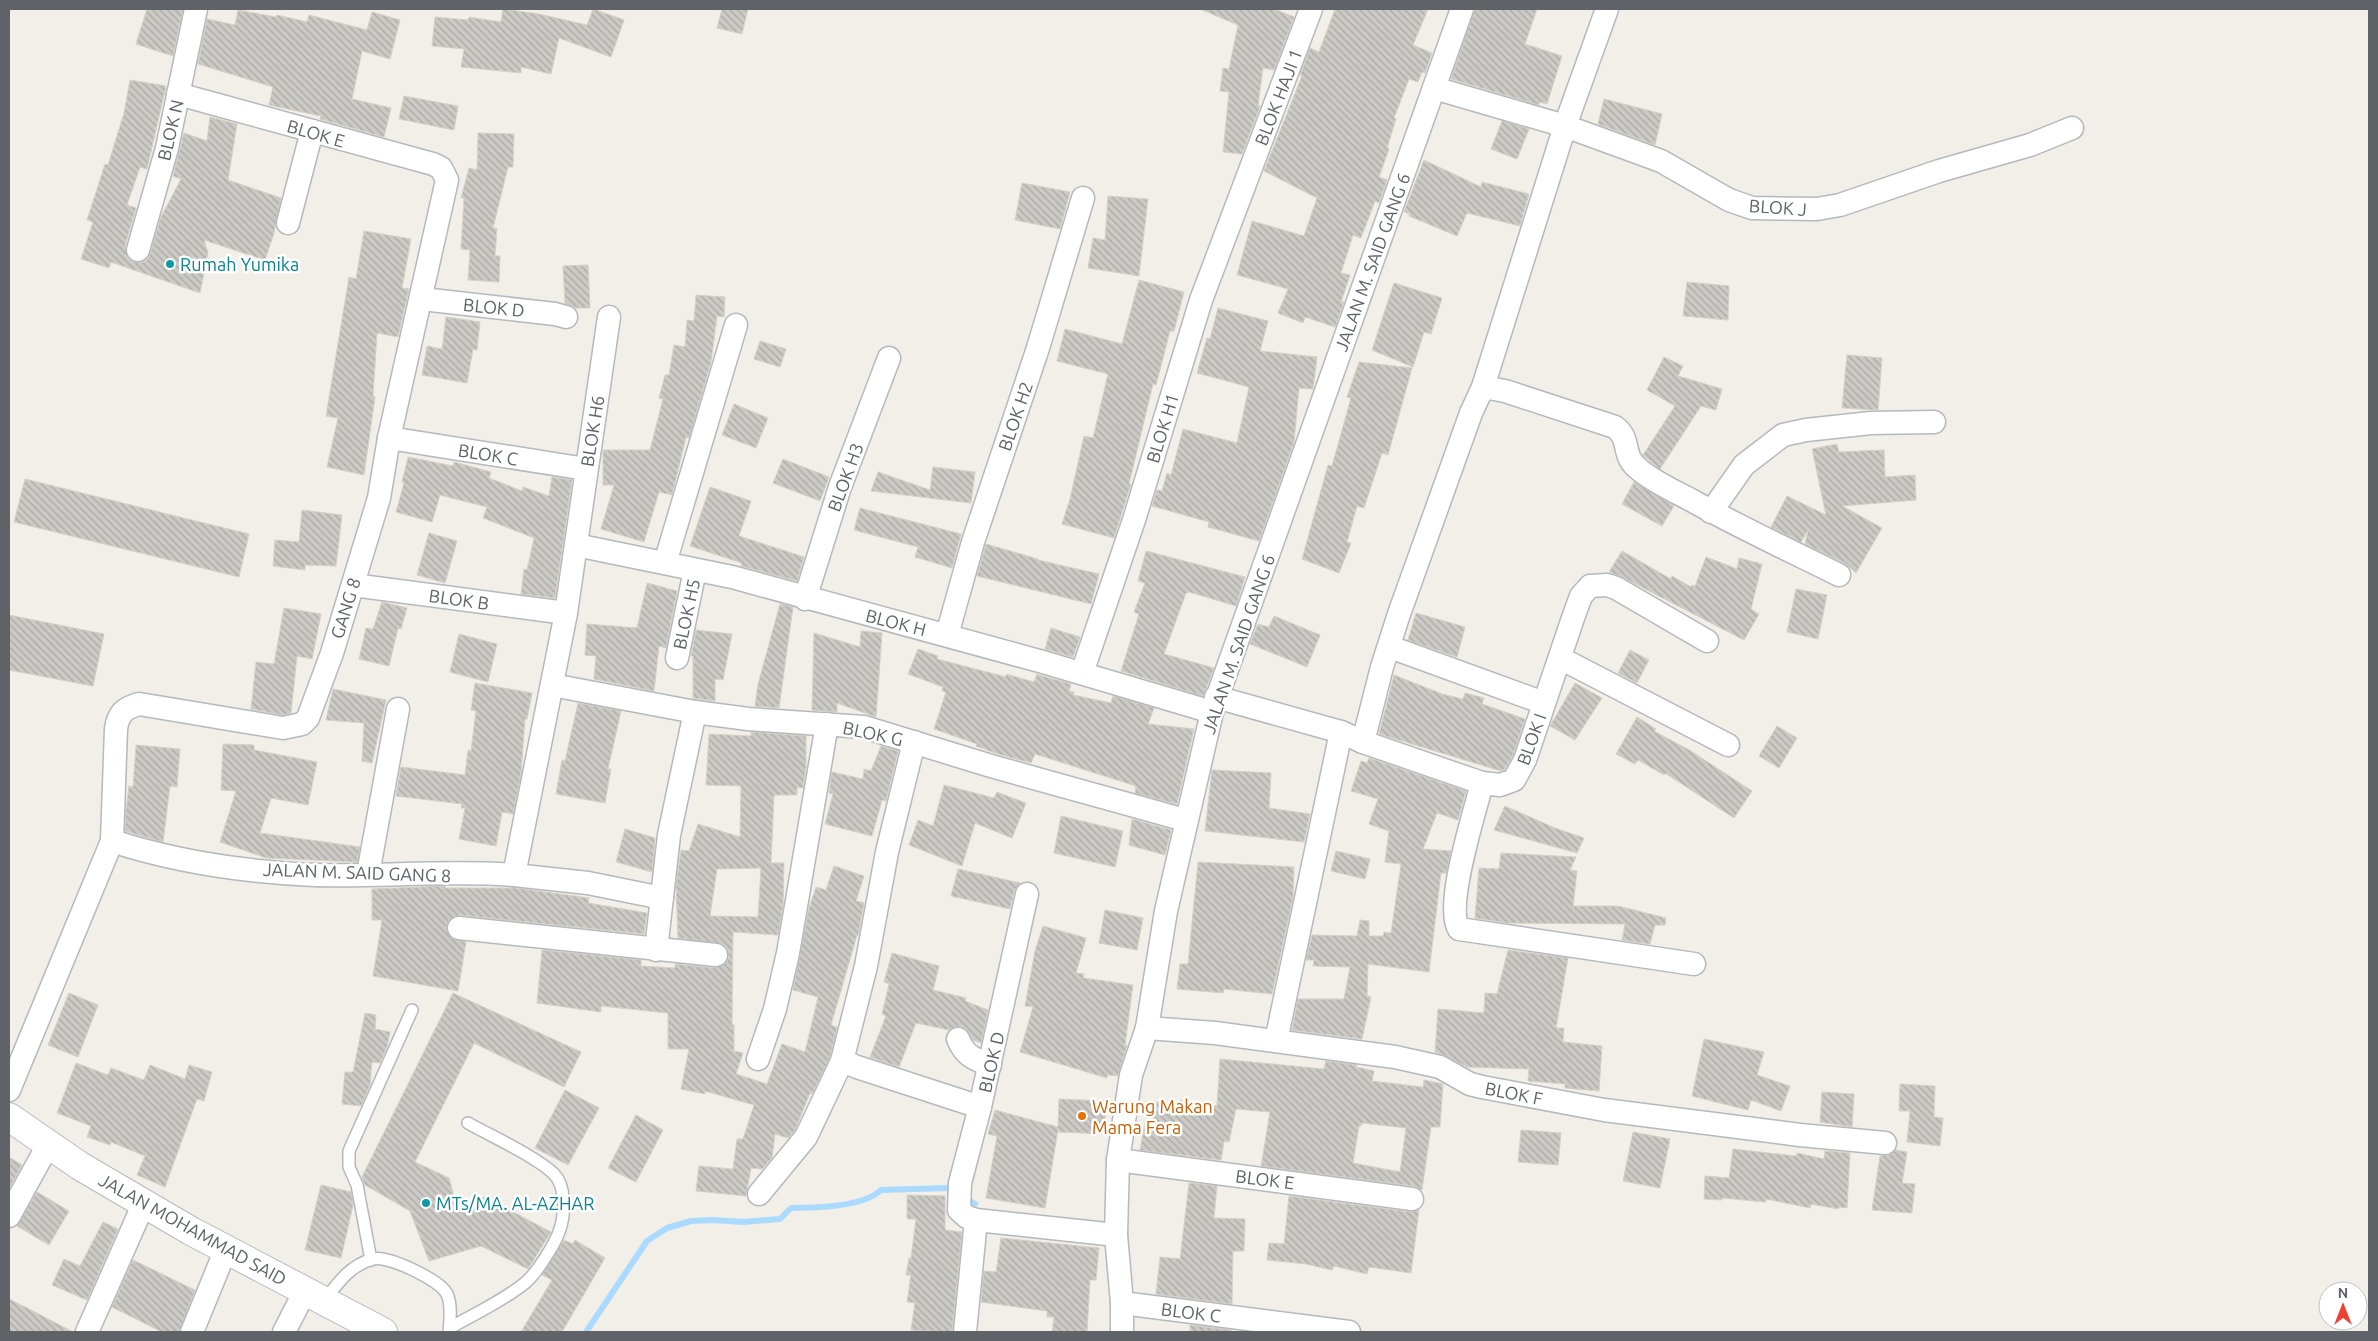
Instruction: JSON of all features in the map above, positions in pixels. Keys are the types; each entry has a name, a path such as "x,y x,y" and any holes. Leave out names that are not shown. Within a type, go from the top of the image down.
{"street":[{"name":"BLOK N","path":"138,250 167,148 196,9"},
{"name":"BLOK HAJI 1","path":"1245,184 1311,9"},
{"name":"JALAN M. SAID GANG 6","path":"1122,1332 1122,1303 1116,1235 1118,1160 1131,1075 1147,1028 1160,947 1186,820 1214,705 1380,244 1462,9"},
{"path":"1363,742 1380,674 1399,614 1471,413 1483,387 1565,126 1607,9"},
{"name":"BLOK J","path":"1434,88 1565,126 1661,161 1729,200 1752,208 1818,209 1840,205 1929,174 2030,145 2072,128"},
{"name":"BLOK E","path":"178,94 433,164 441,168 447,180"},
{"path":"288,223 312,131"},
{"name":"GANG 8","path":"112,841 115,742 118,719 121,713 128,707 139,704 283,728 302,724 312,709 379,498 389,438 422,299 447,180"},
{"name":"BLOK H1","path":"1082,674 1134,520 1201,300 1238,198 1245,184"},
{"name":"BLOK H2","path":"946,635 973,542 1038,348 1083,198"},
{"name":"BLOK D","path":"422,299 555,314 566,317"},
{"name":"BLOK H6","path":"514,875 520,837 566,613 609,317"},
{"path":"665,563 736,325"},
{"name":"BLOK H3","path":"805,599 840,487 889,358"},
{"path":"1483,387 1505,391 1615,427 1621,432 1625,440 1626,454 1632,464 1655,480 1711,512 1839,575"},
{"path":"1711,512 1744,465 1783,435 1806,430 1871,423 1934,422"},
{"name":"BLOK C","path":"389,438 586,469"},
{"name":"BLOK H","path":"576,545 732,577 805,599 946,635 1082,674 1214,705"},
{"name":"BLOK H5","path":"677,658 695,570"},
{"name":"BLOK B","path":"352,584 566,613"},
{"name":"BLOK I","path":"1214,705 1341,732 1363,742 1482,783 1500,785 1514,780 1526,760 1544,703 1585,589 1597,584 1616,588 1707,641"},
{"path":"1390,647 1544,703"},
{"path":"1560,658 1728,745"},
{"name":"BLOK G","path":"552,685 695,712 748,719 864,727 991,766 1186,820"},
{"path":"368,874 398,709"},
{"path":"656,950 669,835 695,712"},
{"path":"758,1059 775,1010 788,953 826,724"},
{"path":"1276,1041 1341,732"},
{"path":"759,1194 806,1137 842,1061 866,966 887,852 914,742"},
{"path":"1482,783 1454,906 1455,923 1459,929 1694,964"},
{"path":"9,1090 112,841"},
{"name":"JALAN M. SAID GANG 8","path":"112,841 150,853 191,862 312,874 514,875 588,884 662,898"},
{"name":"BLOK D","path":"965,1332 967,1215 960,1183 990,1065 1028,894"},
{"path":"459,928 716,955"},
{"name":"BLOK F","path":"1147,1028 1276,1041 1423,1062 1440,1067 1470,1084 1604,1110 1800,1135 1885,1143"},
{"path":"958,1039 962,1049 970,1058 990,1065"},
{"path":"842,1061 857,1068 980,1107"},
{"name":"JALAN MOHAMMAD SAID","path":"9,1117 80,1166 144,1203 226,1249 383,1332"},
{"path":"9,1216 48,1145"},
{"name":"BLOK E","path":"1118,1160 1412,1199"},
{"path":"87,1332 144,1203"},
{"path":"967,1215 1116,1235"},
{"path":"192,1332 226,1249"},
{"path":"284,1332 315,1296"},
{"name":"BLOK C","path":"1122,1303 1349,1332"}],"lane":[{"path":"371,1260 357,1185 349,1167 349,1151 412,1010"},
{"path":"315,1296 346,1273 371,1260 383,1258 438,1283 448,1295 450,1330 526,1282 540,1265 560,1230 564,1208 561,1189 555,1175 538,1162 468,1123"}],"building":[{"path":"147,9 183,9 173,56 136,44"},
{"path":"503,9 539,14 587,25 593,9 624,20 611,57 559,38 551,74 521,67 521,73 461,67 464,49 432,46 435,17 468,20 469,17 501,22"},
{"path":"722,9 748,9 742,34 717,28"},
{"path":"1200,9 1274,9 1294,17 1274,70 1263,68 1258,105 1260,106 1242,154 1223,152 1229,92 1220,91 1223,68 1229,69 1238,25"},
{"path":"1335,9 1428,9 1413,45 1432,53 1425,73 1422,72 1418,82 1409,79 1394,118 1396,119 1387,148 1389,149 1379,177 1387,180 1379,203 1375,201 1361,238 1353,235 1341,273 1350,275 1341,302 1344,302 1335,327 1305,317 1303,323 1278,313 1288,289 1237,275 1252,221 1304,236 1317,198 1264,171 1302,76 1300,75 1310,48 1319,52"},
{"path":"1475,9 1537,9 1525,44 1562,56 1547,104 1540,102 1539,105 1451,79"},
{"path":"238,10 276,17 277,15 307,22 309,15 367,30 372,12 400,20 390,59 362,51 352,99 391,108 384,137 320,119 321,116 269,105 273,87 198,64 207,19 235,25"},
{"path":"130,80 166,86 147,169 140,167 127,205 136,208 125,246 128,259 141,263 147,260 161,217 181,179 173,176 184,133 207,141 210,117 237,124 228,180 281,198 274,233 265,260 204,240 208,253 200,293 111,262 109,268 81,259 93,222 87,220 105,164 108,165 124,113"},
{"path":"404,96 458,106 454,130 399,119"},
{"path":"1604,99 1662,114 1655,145 1598,124"},
{"path":"1502,121 1529,129 1517,159 1491,149"},
{"path":"478,133 514,134 513,167 508,167 493,228 497,228 495,256 500,256 499,282 468,280 470,250 461,249 464,198 461,198 469,168 477,170"},
{"path":"1424,160 1481,187 1482,182 1529,194 1520,226 1467,213 1457,236 1409,216 1410,214 1404,212"},
{"path":"1022,183 1070,192 1060,229 1015,220"},
{"path":"1108,196 1148,199 1139,276 1088,268 1093,238 1105,240"},
{"path":"364,231 411,239 402,288 409,289 398,337 377,333 373,396 375,397 364,475 327,467 338,418 326,416 349,277 356,279"},
{"path":"588,265 590,308 576,308 565,303 563,266"},
{"path":"1139,280 1184,292 1174,331 1170,331 1156,385 1153,384 1129,484 1131,484 1114,538 1062,524 1070,499 1084,436 1093,438 1108,374 1057,361 1065,329 1122,344"},
{"path":"1687,282 1729,286 1728,320 1683,316"},
{"path":"1394,283 1442,298 1431,334 1424,332 1413,367 1372,350"},
{"path":"696,295 725,297 724,317 717,316 711,362 689,438 686,437 672,495 659,492 644,542 601,529 614,485 603,485 603,450 650,450 663,399 659,398 665,375 669,375 674,345 685,347 687,320 694,321"},
{"path":"1218,308 1268,321 1260,351 1317,357 1313,389 1299,388 1294,442 1259,541 1208,527 1209,522 1152,506 1157,490 1162,491 1167,473 1171,475 1183,429 1237,443 1249,387 1197,373 1207,338 1210,339"},
{"path":"446,317 480,322 477,350 473,349 467,383 422,375 427,346 442,349"},
{"path":"760,341 786,349 780,367 754,359"},
{"path":"1847,355 1882,358 1878,410 1842,408"},
{"path":"1664,357 1683,366 1678,376 1722,389 1716,410 1701,406 1660,469 1643,455 1675,406 1647,390"},
{"path":"1359,362 1412,368 1388,455 1382,453 1364,508 1357,506 1347,542 1351,543 1339,573 1302,559 1328,465 1332,466 1351,398 1347,397"},
{"path":"734,404 768,418 756,448 722,435"},
{"path":"1837,444 1839,452 1884,450 1885,477 1915,475 1916,500 1842,506 1882,528 1856,573 1845,563 1805,544 1808,530 1801,542 1771,527 1787,496 1826,515 1812,449"},
{"path":"408,457 453,466 454,462 491,472 489,478 522,491 523,487 549,496 552,477 572,480 555,598 521,594 524,569 527,570 534,538 483,518 487,507 440,495 432,522 396,512 404,483 402,482"},
{"path":"783,459 829,477 820,501 773,483"},
{"path":"933,467 975,472 971,503 871,491 878,472 930,490"},
{"path":"25,479 249,534 239,577 14,522"},
{"path":"1634,482 1674,506 1662,526 1622,504"},
{"path":"710,487 751,501 739,536 804,557 797,581 741,566 742,563 690,546"},
{"path":"860,508 961,534 952,568 915,557 918,547 854,530"},
{"path":"302,510 342,515 336,566 305,565 305,570 273,566 275,540 299,542"},
{"path":"429,533 457,541 445,583 417,575"},
{"path":"986,544 1038,560 1099,574 1091,604 977,576"},
{"path":"1146,551 1245,577 1236,606 1189,592 1186,593 1164,654 1214,668 1203,696 1121,671 1139,614 1134,612 1145,583 1138,581"},
{"path":"1622,551 1671,579 1672,576 1691,587 1692,585 1695,586 1706,557 1737,569 1739,558 1762,564 1751,609 1759,614 1744,640 1609,572"},
{"path":"647,583 677,591 666,648 659,646 654,691 594,679 596,656 585,655 587,624 637,628"},
{"path":"1796,589 1827,595 1818,639 1787,632"},
{"path":"382,602 407,608 401,629 398,628 389,666 359,659 366,628 373,629"},
{"path":"780,604 793,607 779,708 755,706 758,684"},
{"path":"284,608 321,614 312,659 297,656 291,713 283,715 251,709 256,662 274,664"},
{"path":"1416,613 1465,627 1457,657 1408,640"},
{"path":"9,615 104,634 93,686 9,670"},
{"path":"1274,616 1320,635 1307,667 1250,644 1258,624 1269,627"},
{"path":"1051,628 1080,637 1073,657 1045,649"},
{"path":"696,630 732,634 723,680 715,679 715,701 693,698 693,656 691,656"},
{"path":"861,631 882,633 876,717 837,703 837,712 812,710 814,633 860,647"},
{"path":"459,634 497,644 488,682 450,672"},
{"path":"918,649 938,656 937,659 1006,677 1006,674 1034,682 1037,674 1071,684 1069,691 1074,692 1073,695 1111,703 1113,696 1154,708 1148,724 1194,729 1177,804 1135,793 1136,786 1035,754 1031,763 998,754 976,746 977,744 934,729 946,692 942,691 943,687 908,674"},
{"path":"1630,650 1649,660 1637,683 1618,673"},
{"path":"1394,675 1442,694 1463,699 1465,693 1484,698 1482,704 1525,719 1513,755 1505,769 1501,771 1379,734"},
{"path":"475,683 532,693 527,719 525,719 521,774 513,814 502,812 496,846 459,839 465,808 461,808 462,804 396,796 401,767 465,775 468,750 471,751 476,711 471,710"},
{"path":"1575,683 1602,698 1575,740 1550,726"},
{"path":"333,689 386,700 372,763 362,761 364,723 326,720"},
{"path":"578,703 621,711 608,769 611,769 605,803 556,794 562,760 565,761"},
{"path":"1637,717 1656,729 1654,731 1691,751 1752,791 1734,818 1665,773 1664,775 1638,760 1635,764 1616,754"},
{"path":"1777,726 1797,738 1779,768 1759,756"},
{"path":"751,732 806,736 806,767 803,788 797,787 797,795 774,795 771,863 784,863 783,905 778,935 733,932 732,1025 734,1025 734,1051 743,1053 736,1074 767,1084 782,1044 805,1052 818,997 793,990 809,908 816,887 826,890 834,866 864,876 856,901 864,903 858,936 831,1025 837,1027 830,1057 812,1094 810,1093 795,1130 788,1138 775,1134 772,1158 762,1169 751,1168 746,1196 696,1191 699,1166 733,1169 737,1139 743,1139 754,1105 705,1091 705,1094 681,1089 689,1049 668,1049 668,1013 601,1006 601,1012 537,1003 542,950 641,960 641,966 675,968 675,964 715,968 726,963 729,957 728,950 723,944 678,938 676,886 681,850 689,851 698,824 740,837 741,786 706,785 709,734 751,736","holes":["761,868 758,917 710,916 717,869"]},
{"path":"223,744 254,745 254,750 317,762 308,805 271,798 260,833 360,847 357,862 266,858 220,842 236,791 221,790"},
{"path":"136,745 180,749 177,787 170,786 163,842 125,831 129,786 133,787"},
{"path":"881,746 898,751 886,801 882,800 872,836 825,824 833,794 829,793 832,772 863,779 864,769 871,771"},
{"path":"1369,758 1466,791 1458,820 1437,813 1423,849 1451,851 1446,873 1441,873 1429,972 1368,964 1367,996 1371,997 1362,1039 1292,1030 1298,999 1344,999 1350,967 1313,966 1314,960 1306,960 1312,935 1357,936 1360,920 1369,921 1369,936 1383,936 1384,932 1391,933 1401,864 1385,862 1389,831 1369,824 1378,799 1351,791 1361,761 1367,763"},
{"path":"1212,770 1271,773 1269,808 1310,814 1304,842 1205,831"},
{"path":"944,785 994,798 997,792 1026,803 1012,838 975,823 962,866 909,845 918,820 933,826"},
{"path":"1505,806 1555,828 1584,838 1577,853 1494,830"},
{"path":"1061,816 1123,831 1115,867 1054,853"},
{"path":"1132,819 1171,830 1165,855 1129,845"},
{"path":"625,829 655,838 652,872 616,862"},
{"path":"1336,851 1370,859 1365,879 1331,871"},
{"path":"1501,853 1576,857 1570,870 1577,871 1573,906 1618,906 1666,918 1665,925 1655,925 1650,944 1622,940 1625,924 1508,923 1475,918 1479,868 1499,869"},
{"path":"1198,862 1294,867 1293,897 1272,994 1224,989 1223,993 1177,989 1180,964 1188,964"},
{"path":"958,869 1020,883 1014,891 1010,909 951,896"},
{"path":"445,886 445,888 516,888 589,898 588,903 647,913 644,934 460,915 449,920 446,927 451,938 466,942 458,991 373,976 382,920 372,920 372,889"},
{"path":"1105,910 1143,918 1137,950 1099,943"},
{"path":"1043,926 1086,938 1076,973 1084,974 1083,978 1133,985 1125,1045 1127,1045 1118,1076 1107,1075 1107,1078 1020,1052 1033,1007 1025,1006 1035,951"},
{"path":"1508,950 1568,958 1556,1028 1564,1028 1563,1042 1602,1046 1599,1091 1565,1088 1565,1084 1528,1081 1529,1069 1467,1067 1435,1052 1438,1009 1484,1013 1485,993 1497,994"},
{"path":"892,953 939,966 933,990 966,998 965,1001 988,1010 981,1043 973,1040 966,1029 960,1026 949,1030 916,1023 899,1067 870,1057 886,1016 882,1014 889,984 884,982"},
{"path":"69,993 98,1005 78,1057 48,1045"},
{"path":"453,993 581,1052 564,1087 474,1043 415,1162 449,1178 457,1208 485,1197 551,1232 528,1269 481,1246 429,1261 410,1211 365,1185 362,1177"},
{"path":"365,1013 376,1015 375,1029 390,1032 387,1047 380,1063 372,1062 370,1085 361,1106 342,1104 345,1072 353,1072"},
{"path":"1704,1039 1764,1052 1757,1075 1790,1086 1781,1111 1751,1100 1748,1110 1692,1096"},
{"path":"1220,1059 1324,1069 1326,1061 1357,1065 1356,1067 1374,1071 1372,1081 1423,1087 1424,1080 1443,1084 1440,1127 1431,1127 1422,1190 1414,1186 1261,1166 1270,1112 1236,1109 1229,1142 1224,1141 1221,1160 1140,1150 1149,1102 1180,1103 1180,1100 1217,1106","holes":["1362,1123 1406,1128 1400,1172 1353,1163 1359,1126"]},
{"path":"76,1063 108,1075 111,1068 144,1080 150,1065 185,1079 189,1065 212,1072 204,1101 197,1099 165,1187 137,1175 145,1156 111,1142 110,1145 87,1137 91,1126 57,1113"},
{"path":"1900,1084 1935,1086 1934,1117 1943,1118 1940,1146 1907,1142 1910,1111 1899,1111"},
{"path":"565,1090 599,1108 568,1165 535,1148"},
{"path":"1822,1092 1854,1094 1852,1127 1820,1122"},
{"path":"1059,1099 1106,1101 1105,1134 1058,1132 1058,1130 1045,1208 986,1198 997,1136 988,1134 995,1110 1058,1127"},
{"path":"636,1115 663,1130 636,1182 608,1168"},
{"path":"1521,1130 1561,1133 1558,1165 1518,1162"},
{"path":"1633,1132 1670,1139 1660,1188 1623,1181"},
{"path":"1733,1149 1796,1156 1797,1153 1824,1159 1825,1151 1850,1153 1847,1208 1839,1207 1838,1209 1811,1204 1810,1208 1766,1199 1766,1202 1722,1198 1722,1200 1704,1199 1705,1176 1729,1178"},
{"path":"1896,1150 1907,1152 1902,1183 1915,1184 1912,1213 1872,1210 1880,1156 1890,1155"},
{"path":"9,1157 22,1165 9,1189"},
{"path":"1189,1183 1217,1186 1214,1218 1245,1219 1244,1251 1233,1251 1232,1304 1156,1294 1160,1257 1180,1259"},
{"path":"321,1185 351,1192 353,1205 341,1258 305,1250"},
{"path":"37,1192 69,1211 49,1245 17,1226"},
{"path":"907,1195 945,1196 945,1230 962,1232 952,1332 911,1330 915,1303 907,1302 911,1275 906,1275 909,1258 911,1258 916,1219 907,1219"},
{"path":"1289,1196 1410,1212 1419,1210 1411,1273 1369,1267 1367,1274 1334,1266 1332,1270 1306,1264 1267,1260 1269,1243 1284,1244"},
{"path":"103,1222 118,1229 87,1300 52,1285 64,1259 80,1266"},
{"path":"1001,1238 1099,1248 1096,1280 1090,1280 1087,1332 1052,1332 1054,1317 1047,1317 1047,1311 981,1302 984,1271 996,1272"},
{"path":"564,1240 573,1244 575,1240 605,1258 562,1332 521,1332 552,1280 542,1275"},
{"path":"133,1260 195,1290 179,1332 162,1332 112,1307"},
{"path":"9,1299 33,1311 73,1332 9,1332"},
{"path":"1190,1325 1231,1330 1231,1332 1190,1332"}],"waterway":[{"path":"586,1332 647,1241 667,1228 691,1221 744,1222 780,1219 791,1208 826,1207 851,1203 873,1196 881,1190 948,1188 956,1193"},
{"path":"964,1198 975,1204"}],"place":[{"name":"Rumah Yumika","path":"170,264"},
{"name":"Warung Makan Mama Fera","path":"1082,1116"},
{"name":"MTs/MA. AL-AZHAR","path":"426,1203"}]}
